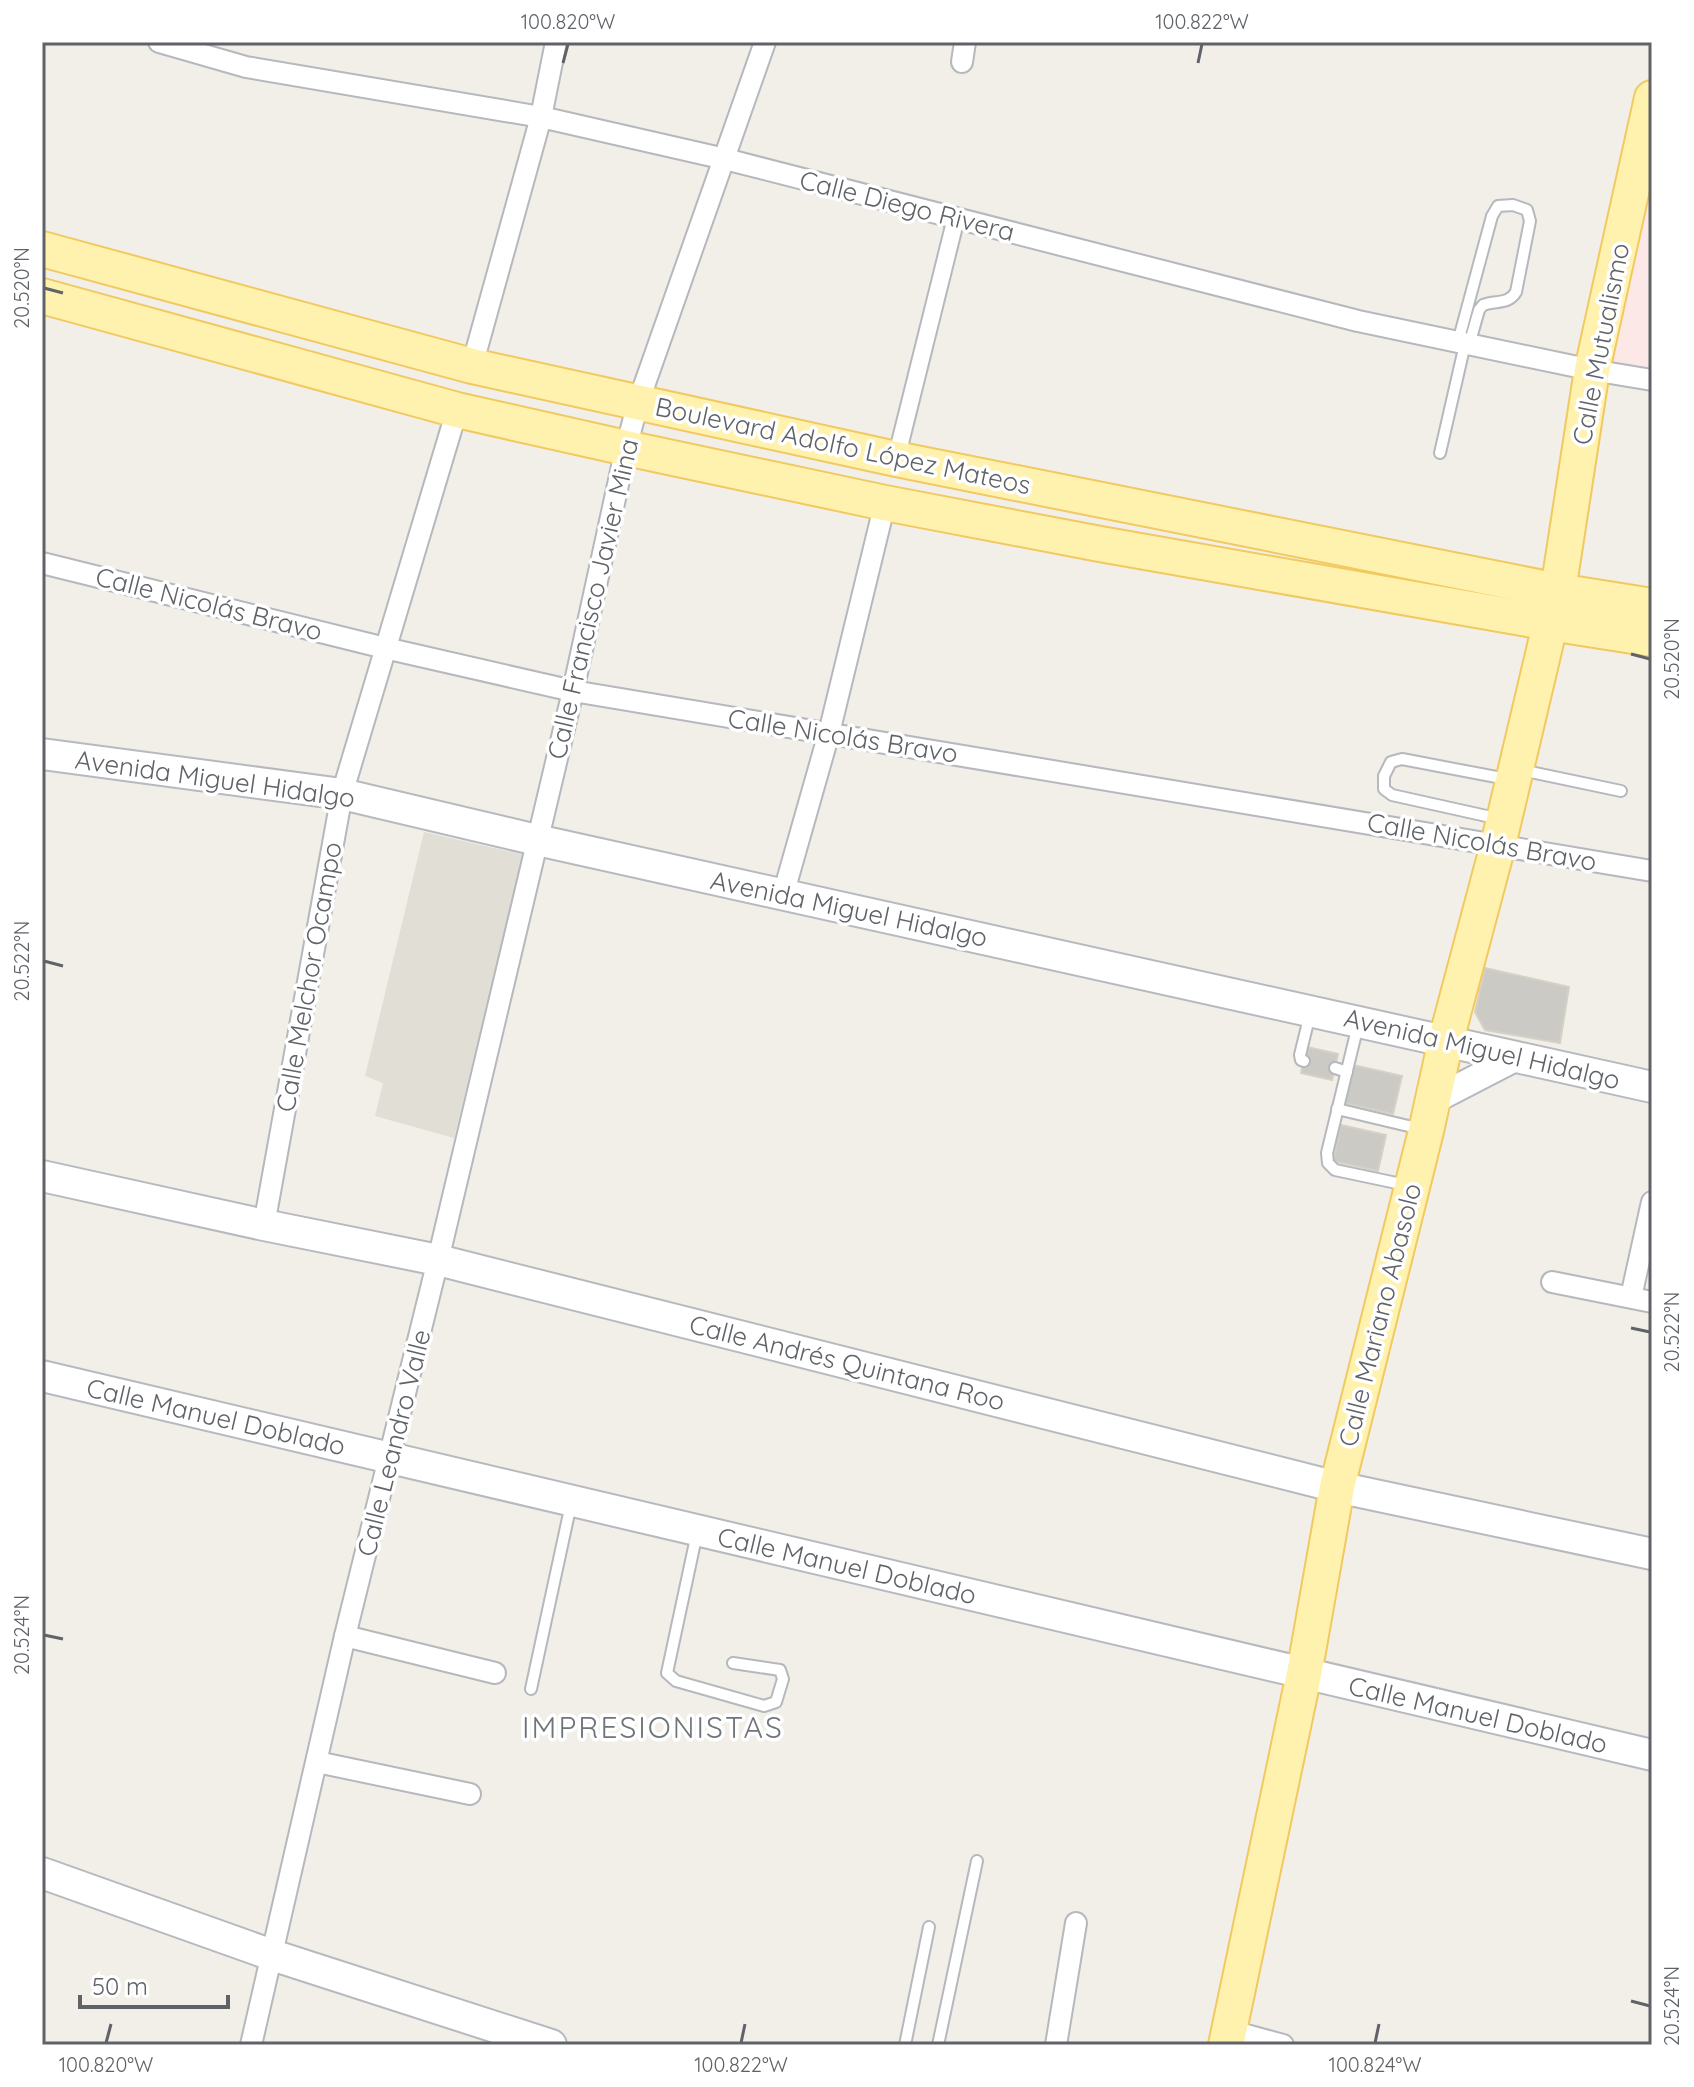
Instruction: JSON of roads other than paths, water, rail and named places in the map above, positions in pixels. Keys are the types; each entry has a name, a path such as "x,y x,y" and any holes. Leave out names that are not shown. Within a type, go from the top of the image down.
{"main road":[{"name":"Calle Mutualismo","path":"1554,607 1592,370 1652,98"},
{"name":"Boulevard Adolfo López Mateos","path":"42,249 472,366 1554,607 1652,639"},
{"name":"Boulevard Adolfo López Mateos","path":"42,296 457,410 885,503 1100,544 1554,607 1652,606"},
{"name":"Calle Mariano Abasolo","path":"1227,2038 1304,1674 1337,1487 1446,1040 1501,832 1554,607"},
{"name":"Avenida Miguel Hidalgo","path":"42,754 342,794 1652,1087"},
{"name":"Calle Andrés Quintana Roo","path":"42,1176 438,1260 1337,1487 1652,1554"},
{"name":"Calle Manuel Doblado","path":"42,1376 1652,1755"},
{"path":"42,1873 272,1955 551,2045"}],"street":[{"name":"Calle Diego Rivera","path":"159,42 246,67 541,117 725,159 1358,321 1652,380"},
{"path":"472,366 541,117 556,42"},
{"name":"Calle Francisco Javier Mina","path":"537,840 638,403 765,42"},
{"path":"896,459 956,218"},
{"name":"Calle Melchor Ocampo","path":"264,1225 342,794 457,410"},
{"path":"783,895 829,733 885,503"},
{"name":"Calle Nicolás Bravo","path":"42,563 573,691 829,733 1501,832 1652,871"},
{"name":"Calle Leandro Valle","path":"251,2045 345,1636 537,840"},
{"path":"1429,1116 1517,1057"},
{"path":"1631,1297 1652,1202"},
{"path":"1552,1282 1652,1302"},
{"path":"345,1636 495,1673"},
{"path":"317,1762 470,1794"},
{"path":"1056,2045 1076,1923"},
{"path":"1227,2038 1283,2045"}],"lane":[{"path":"1440,453 1492,216 1498,206 1513,205 1527,210 1530,221 1516,292 1505,302 1483,305 1470,320"},
{"path":"1501,832 1392,795 1384,789 1384,776 1391,762 1402,759 1621,791"},
{"path":"1304,1061 1300,1055 1310,1011"},
{"path":"1359,1021 1327,1153 1328,1163 1335,1170 1412,1186"},
{"path":"1335,1068 1347,1072"},
{"path":"1337,1109 1429,1116"},
{"path":"531,1689 571,1502"},
{"path":"698,1531 667,1673 676,1681 764,1706 776,1702 783,1679 780,1670 733,1663"},
{"path":"938,2045 977,1861"},
{"path":"905,2045 929,1927"}],"district":[{"name":"IMPRESIONISTAS","path":"653,1728"}]}
